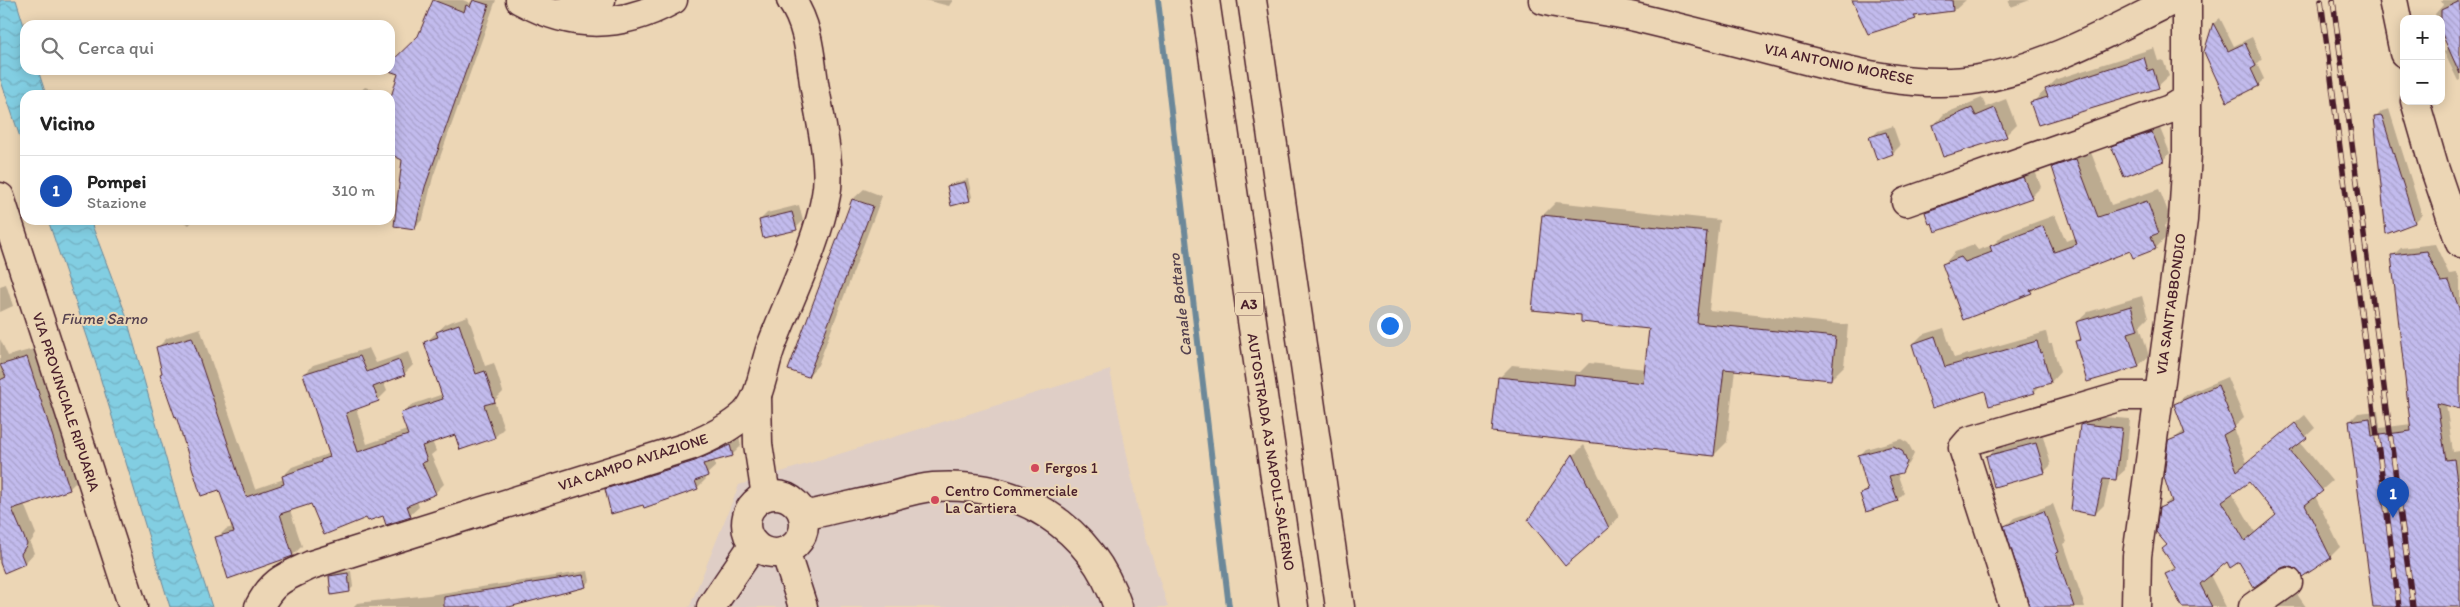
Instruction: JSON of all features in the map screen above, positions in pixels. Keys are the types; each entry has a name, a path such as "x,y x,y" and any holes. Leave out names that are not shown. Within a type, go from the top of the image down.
{"main road":[{"path":"520,0 536,9 576,21 594,23 615,22 640,15 673,0"},
{"path":"553,14 576,10 601,0"},
{"name":"VIA CAMPO AVIAZIONE","path":"259,607 268,590 283,578 311,565 690,446 713,437 746,413 757,396 771,346 817,229 827,194 826,165 808,43 802,20 791,0"},
{"name":"AUTOSTRADA A3 NAPOLI-SALERNO","path":"1205,0 1294,607"},
{"path":"1252,0 1340,607"},
{"name":"VIA ANTONIO MORESE","path":"1543,0 1572,8 1605,6 1825,65 1886,76 1948,82 1979,79 2017,70 2056,56 2174,0"},
{"name":"VIA SANT'ABBONDIO","path":"2136,607 2137,556 2183,220 2188,98 2187,0"},
{"path":"2392,0 2400,35"},
{"path":"1906,202 2170,109 2188,98"},
{"path":"2416,105 2434,167 2460,243"},
{"name":"VIA PROVINCIALE RIPUARIA","path":"0,197 132,607"},
{"path":"757,396 758,444 766,496"},
{"path":"2014,607 1963,448 1969,441 2122,396 2159,396"},
{"path":"803,516 932,487 972,487 1009,495 1049,514 1075,535 1099,565 1118,607"},
{"path":"766,496 785,496 800,507 803,516 805,526 798,543 785,551 771,553 754,544 746,526 747,516 758,500 766,496"},
{"path":"711,607 754,544"},
{"path":"785,551 802,604"},
{"path":"2253,607 2288,582"}],"shaded area":[{"name":"Centro Commerciale La Cartiera","path":"1110,370 1139,515 1168,607 688,607 739,485"}],"water":[{"path":"0,0 16,0 22,20 20,20 20,75 40,75 44,90 20,90 20,137 0,78"},
{"name":"Fiume Sarno","path":"50,225 92,225 125,312 180,509 212,607 170,607 93,354"}],"building":[{"path":"433,0 464,12 466,5 470,7 473,0 489,5 425,187 415,229 394,226 402,160 395,156 395,90 393,90 398,74 395,73 395,58 418,36"},
{"path":"1852,0 1952,0 1953,11 1914,16 1916,19 1868,34"},
{"path":"2460,1 2460,74 2445,41 2445,15 2441,15 2441,10"},
{"path":"2213,23 2228,51 2245,43 2256,66 2251,69 2259,86 2227,102 2204,52"},
{"path":"2144,57 2148,71 2153,69 2159,88 2038,125 2030,102 2048,97 2045,89"},
{"path":"1972,108 1976,116 1995,108 2007,137 1943,157 1932,125"},
{"path":"2382,116 2415,223 2386,234 2374,117"},
{"path":"1886,132 1893,154 1877,160 1869,137"},
{"path":"2152,132 2164,161 2124,177 2111,146"},
{"path":"2076,159 2098,217 2147,201 2159,233 2151,236 2156,249 2133,258 2130,251 2030,290 2032,293 1963,320 1942,264 1961,257 1965,262 1992,252 1990,246 2043,226 2054,252 2077,244 2052,167"},
{"path":"2023,177 2032,198 1935,232 1932,223 1929,224 1925,212"},
{"path":"965,182 970,201 951,206 947,186"},
{"path":"852,199 873,206 808,377 788,370"},
{"path":"792,212 797,230 763,238 759,220"},
{"path":"1542,215 1707,232 1697,323 1836,337 1831,380 1724,369 1714,456 1492,432 1498,377 1574,385 1575,375 1643,383 1649,329 1581,322 1581,315 1532,310"},
{"path":"2427,251 2441,282 2449,281 2460,311 2460,409 2437,403 2446,460 2454,459 2460,503 2460,607 2373,607 2349,421 2370,418 2372,436 2411,431 2391,255"},
{"path":"2131,306 2138,330 2128,333 2139,367 2087,382 2075,341 2081,340 2076,322"},
{"path":"459,324 476,374 485,371 495,402 484,405 495,438 460,450 455,435 422,446 427,461 422,463 436,494 407,506 411,517 386,525 383,516 368,521 366,518 324,535 311,504 280,514 293,556 228,579 215,537 234,532 219,490 201,496 176,416 160,374 162,373 156,347 192,337 246,497 284,484 282,476 330,457 303,374 360,356 367,372 399,360 405,375 373,387 379,401 346,413 358,452 408,435 400,413 443,399 424,342 438,337 436,332"},
{"path":"1935,336 1945,367 2037,341 2051,383 2033,388 2035,393 1989,406 1985,391 1932,408 1912,344"},
{"path":"27,357 70,490 12,509 27,544 21,554 25,564 4,573 0,563 0,380 6,377 0,365"},
{"path":"2218,385 2235,428 2223,435 2237,471 2295,423 2307,438 2290,451 2323,491 2305,505 2331,558 2302,577 2294,568 2287,566 2279,569 2254,587 2239,562 2230,568 2227,562 2200,584 2212,607 2182,607 2165,574 2176,569 2162,549 2167,545 2156,532 2159,508 2172,502 2164,477 2168,441 2185,434 2174,404","holes":["2249,482 2276,515 2245,541 2222,501"]},
{"path":"2080,425 2122,428 2116,480 2103,479 2095,515 2071,510"},
{"path":"2036,443 2045,473 1994,487 1986,456"},
{"path":"730,445 733,456 703,464 708,476 695,481 698,489 644,508 643,505 611,514 605,489 695,461"},
{"path":"1893,446 1902,450 1907,462 1902,473 1889,476 1898,501 1866,512 1860,494 1868,491 1858,455"},
{"path":"1573,454 1609,528 1565,566 1528,520"},
{"path":"2044,511 2059,552 2056,553 2074,607 2029,607 2004,526"},
{"path":"348,573 350,592 331,595 329,576"},
{"path":"583,575 586,587 509,607 444,607 444,597"}],"waterway":[{"name":"Canale Bottaro","path":"1158,0 1229,607"}],"railway":[{"path":"2321,0 2399,607"},
{"path":"2333,0 2413,607"}],"place":[{"name":"Fergos 1","path":"1035,468"},
{"name":"Centro Commerciale La Cartiera","path":"935,500"},
{"name":"Pompei","path":"2393,518"}]}
